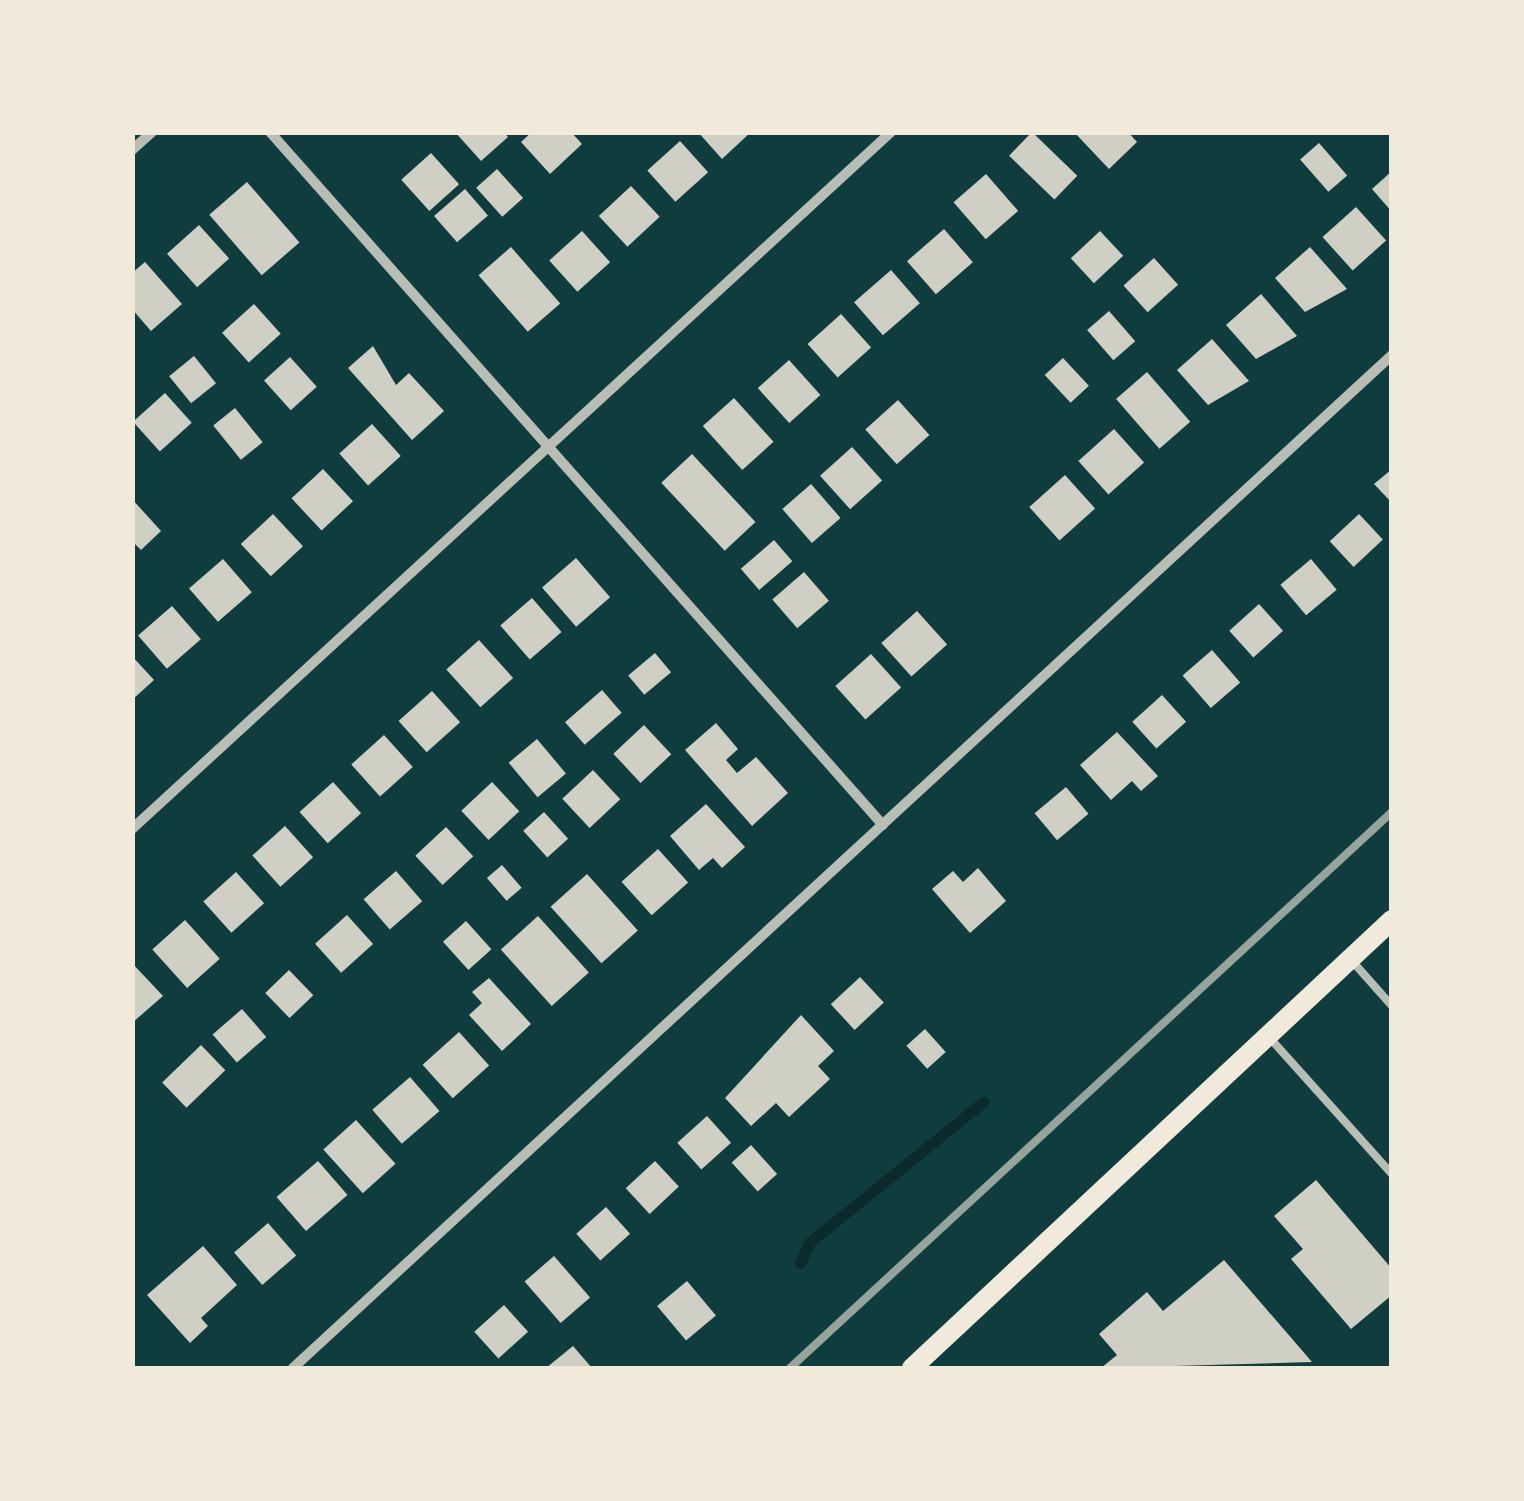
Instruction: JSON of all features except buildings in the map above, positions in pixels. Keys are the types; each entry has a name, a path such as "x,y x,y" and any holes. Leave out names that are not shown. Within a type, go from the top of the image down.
{"main road":[{"path":"912,1368 1392,920"}],"street":[{"path":"132,150 152,132"},
{"path":"270,132 883,826"},
{"path":"132,830 891,132"},
{"path":"293,1368 1392,354"}],"lane":[{"path":"1350,959 1392,1006"},
{"path":"1268,1036 1392,1174"}],"waterway":[{"path":"800,1263 810,1242 983,1102"}],"railway":[{"path":"790,1368 1392,812"}]}
